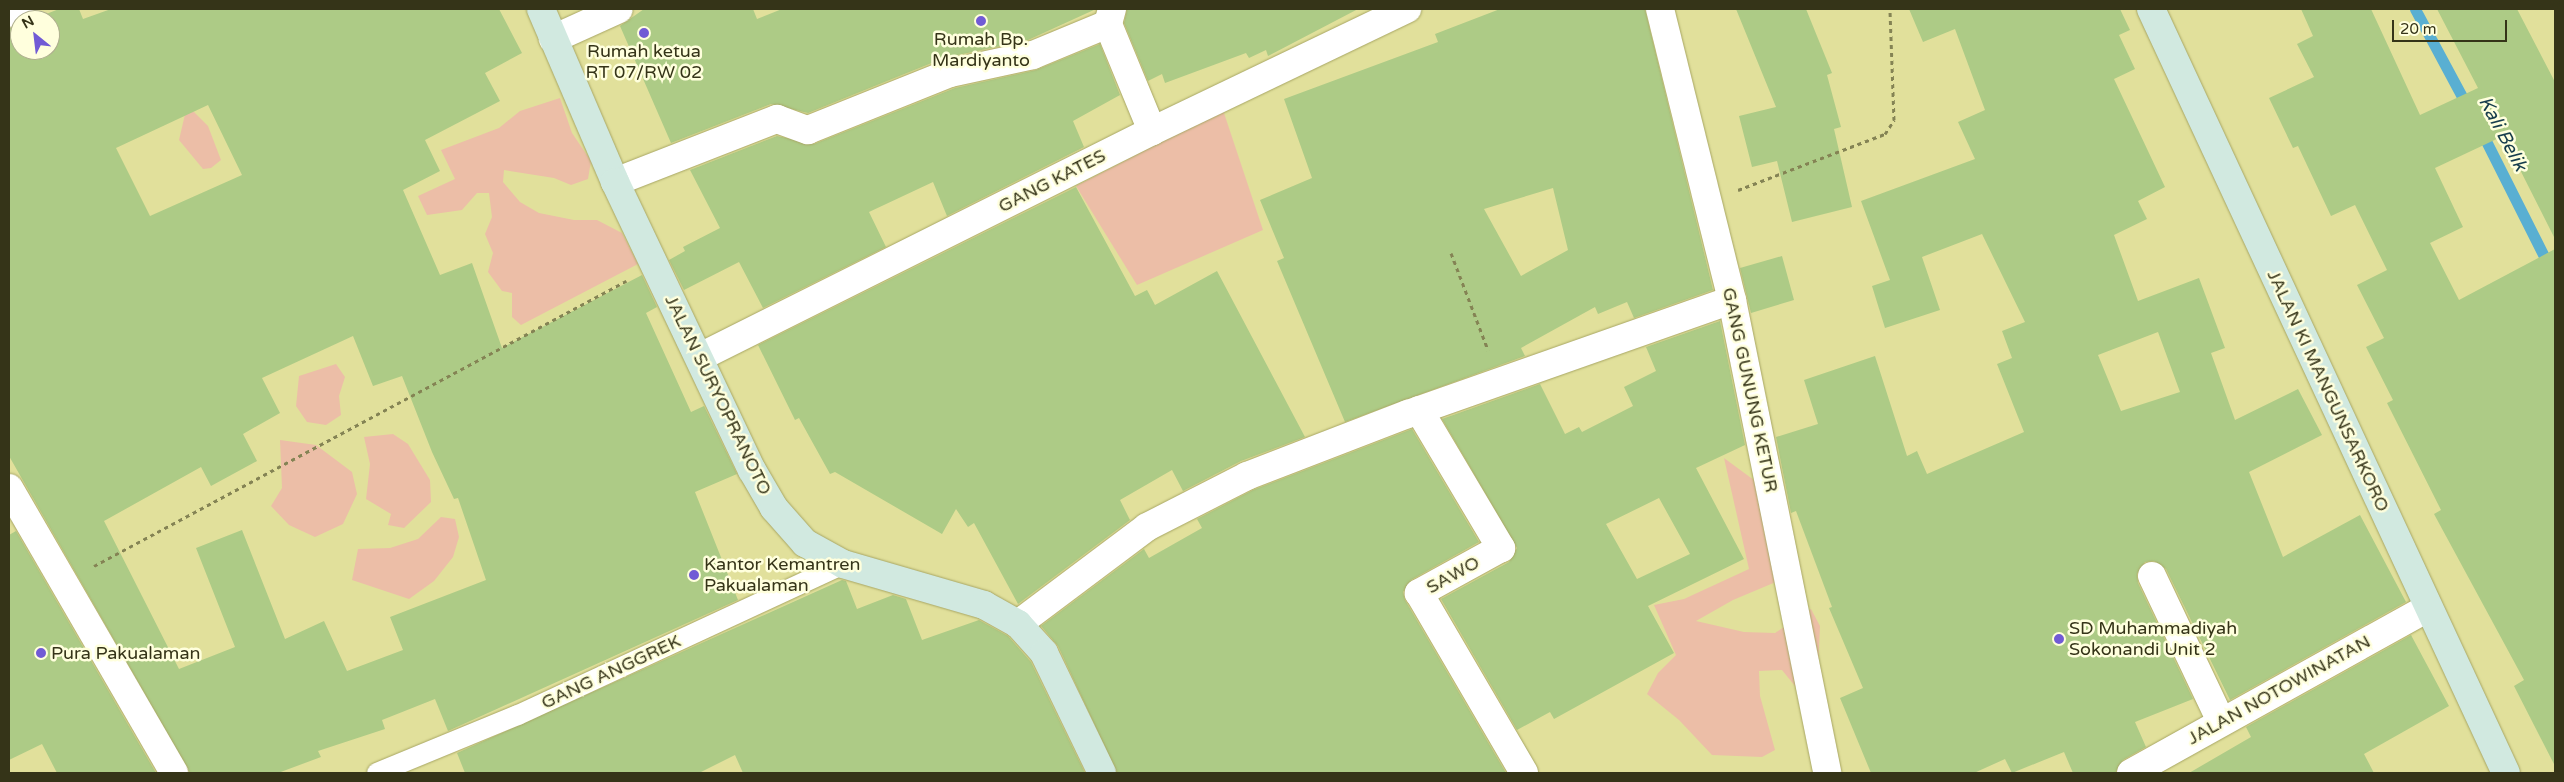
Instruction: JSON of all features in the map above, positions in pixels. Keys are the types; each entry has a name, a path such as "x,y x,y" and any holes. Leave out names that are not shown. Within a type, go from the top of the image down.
{"main road":[{"name":"JALAN SURYOPRANOTO","path":"541,9 615,182 774,508 805,543 843,564 984,605 1018,624 1044,653 1102,773"},
{"name":"JALAN KI MANGUNSARKORO","path":"2151,9 2506,773"}],"street":[{"path":"9,12 20,9"},
{"path":"554,39 619,9"},
{"name":"GANG KATES","path":"700,357 1152,130 1407,9"},
{"name":"GANG GUNUNG KETUR","path":"1660,9 1732,300 1828,773"},
{"path":"615,182 777,119 808,130 950,73 1033,55 1110,16 1152,130"},
{"path":"1018,624 1147,527 1247,476 1419,410 1732,300"},
{"name":"SAWO","path":"1419,410 1501,548 1419,594 1524,773"},
{"path":"9,488 62,583 174,773"},
{"path":"2152,576 2220,722"},
{"name":"JALAN NOTOWINATAN","path":"2131,773 2428,608"}],"lane":[{"name":"GANG ANGGREK","path":"377,773 518,715 843,564"}],"path":[{"path":"1708,202 1885,134 1894,120 1890,9"},
{"path":"1451,253 1500,381"},
{"path":"62,583 655,265"}],"shaded area":[{"path":"560,98 572,133 591,161 588,179 571,185 554,178 504,170 503,182 520,202 539,213 574,220 597,220 622,233 638,264 521,325 512,317 512,293 502,291 488,272 493,253 485,234 492,217 489,193 477,193 462,210 427,215 418,196 455,179 441,150 499,128 520,111"},
{"path":"186,110 194,112 208,126 221,160 211,168 203,169 179,140"},
{"path":"1223,110 1263,230 1137,285 1076,186"},
{"path":"336,364 345,377 339,396 341,415 326,425 307,422 296,406 299,376"},
{"path":"393,434 408,444 430,480 431,502 404,528 388,525 391,514 366,499 370,464 364,437"},
{"path":"280,440 316,445 352,472 357,494 343,524 315,537 289,525 271,506 282,488"},
{"path":"1724,458 1762,486 1790,576 1733,600 1696,621 1744,632 1775,633 1811,609 1820,626 1818,672 1799,691 1782,670 1759,671 1760,696 1775,750 1762,757 1712,755 1679,720 1647,694 1658,673 1676,655 1654,605 1684,599 1749,569"},
{"path":"441,517 455,519 459,537 453,557 434,581 409,599 352,580 358,549 390,548 418,539"}],"building":[{"path":"59,9 79,9 83,19 111,9 499,9 522,53 485,73 500,101 425,140 440,171 403,190 440,275 472,263 502,348 642,275 657,307 646,313 691,412 704,406 737,474 695,492 738,600 448,731 435,699 382,720 385,729 318,751 321,757 278,773 190,773 9,456 9,28 10,60 60,60 60,10 56,10","holes":["208,105 242,175 150,216 116,148","353,336 373,386 402,376 432,452 454,499 458,498 486,580 390,617 403,650 347,671 324,621 285,639 242,530 196,548 235,647 179,669 104,521 201,467 211,486 257,461 243,434 280,413 262,378"]},
{"path":"644,9 753,9 757,19 782,9 1096,9 1028,40 944,58 808,113 771,104 671,143 620,26"},
{"path":"1127,9 1358,9 1268,56 1266,50 1249,58 1246,53 1165,83 1162,74 1148,81 1124,23"},
{"path":"1500,9 1645,9 1713,290 1634,318 1627,302 1598,314 1595,307 1521,348 1525,356 1345,422 1277,261 1284,258 1260,200 1312,178 1284,99 1438,42 1435,34","holes":["1553,188 1568,250 1521,276 1484,209"]},
{"path":"1736,9 1806,9 1832,73 1827,75 1841,127 1834,129 1852,207 1792,222 1777,161 1752,167 1739,116 1776,107"},
{"path":"1909,9 2120,9 2130,30 2119,35 2135,69 2114,79 2165,187 2138,201 2147,219 2114,235 2138,301 2199,278 2225,348 2211,353 2235,420 2298,389 2322,435 2249,472 2283,557 2360,515 2406,602 2230,700 2166,569 2154,561 2145,562 2137,574 2138,583 2193,699 2135,722 2146,747 2123,760 2115,773 2073,773 2064,752 2012,773 2005,759 1974,773 1871,773 1840,698 1863,688 1829,608 1832,607 1796,511 1791,513 1776,437 1818,424 1804,380 1875,356 1907,456 1917,451 1927,474 2024,432 1997,364 2012,358 2002,331 2025,322 1982,234 1922,257 1940,310 1885,328 1872,286 1890,280 1861,201 1975,159 1958,122 1985,110 1955,29 1923,42","holes":["2158,332 2180,392 2121,411 2098,355"]},
{"path":"2301,9 2371,9 2420,115 2478,88 2437,9 2517,9 2555,82 2555,239 2503,136 2435,168 2463,227 2430,243 2459,300 2555,249 2555,766 2514,686 2524,680 2434,514 2441,510 2387,403 2393,400 2366,347 2384,338 2357,285 2387,270 2355,205 2331,216 2298,146 2293,148 2269,98 2314,77 2297,44 2313,36"},
{"path":"1100,44 1120,95 1073,121 1084,147 947,216 933,182 869,212 886,247 763,308 739,262 684,290 669,260 685,251 683,247 720,228 690,170 777,136 814,144 955,88 1036,70"},
{"path":"1076,187 1135,296 1147,290 1155,305 1217,271 1305,437 1241,461 1183,491 1172,470 1120,500 1130,520 1018,604 974,523 968,527 956,509 942,534 835,472 830,474 799,418 795,420 758,345"},
{"path":"1782,256 1794,300 1751,313 1740,268"},
{"path":"1720,321 1745,445 1696,468 1744,559 1648,606 1674,653 1554,719 1550,712 1517,730 1441,599 1509,562 1517,548 1442,419 1540,384 1565,434 1579,427 1582,432 1633,406 1624,387 1656,371 1646,347","holes":["1659,498 1690,554 1637,579 1606,524"]},
{"path":"1412,429 1479,542 1411,580 1403,592 1405,600 1506,773 1117,773 1058,646 1041,626 1144,549 1149,558 1202,528 1197,519 1253,490"},
{"name":"Pura Pakualaman","path":"16,531 156,773 57,773 42,744 9,760 9,535"},
{"path":"842,580 846,581 857,609 893,595 906,599 922,640 979,620 1008,636 1031,662 1085,773 743,773 735,755 699,773 465,773 457,753"},
{"path":"2411,635 2449,706 2364,754 2374,773 2189,773 2251,737 2246,727"}],"waterway":[{"name":"Kali Belik","path":"2415,9 2468,108"},
{"name":"Kali Belik","path":"2481,131 2555,278"}],"place":[{"name":"Rumah Bp. Mardiyanto","path":"981,21"},
{"name":"Rumah ketua RT 07/RW 02","path":"644,33"},
{"name":"Kantor Kemantren Pakualaman","path":"694,575"},
{"name":"SD Muhammadiyah Sokonandi Unit 2","path":"2059,639"},
{"name":"Pura Pakualaman","path":"41,653"}]}
